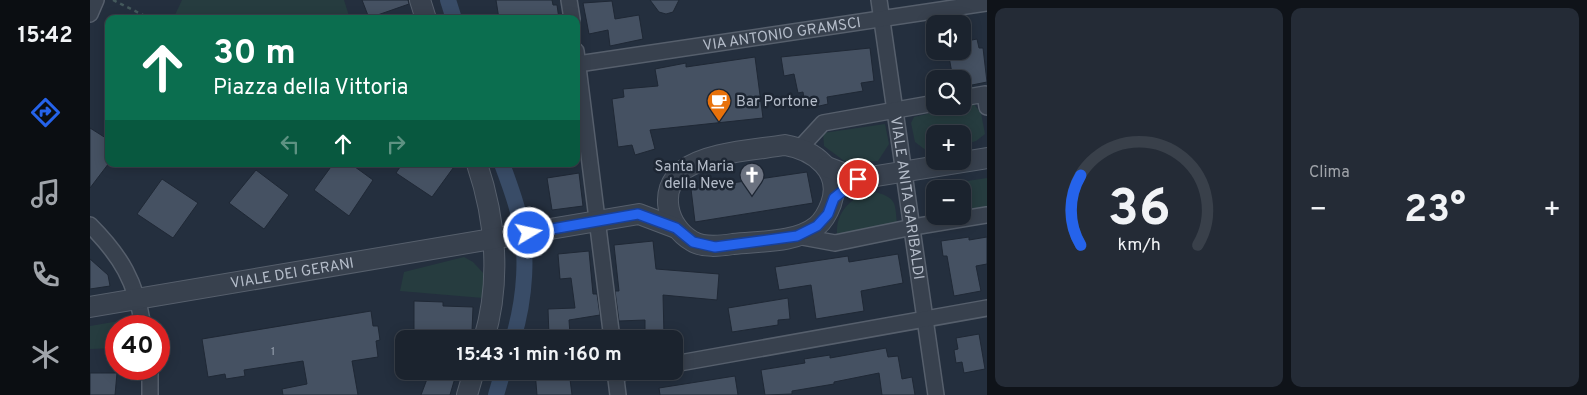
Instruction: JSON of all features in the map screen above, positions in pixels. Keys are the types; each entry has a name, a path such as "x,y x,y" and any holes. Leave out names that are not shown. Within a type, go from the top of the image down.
{"street":[{"path":"90,14 96,0"},
{"path":"420,0 425,15"},
{"path":"569,0 571,15"},
{"name":"VIALE ANITA GARIBALDI","path":"880,0 906,172 936,395"},
{"name":"VIA ANTONIO GRAMSCI","path":"580,58 882,20 987,3"},
{"path":"580,81 611,330"},
{"path":"971,96 985,94 987,106"},
{"path":"800,148 822,123 926,105"},
{"path":"638,214 670,188 682,171 703,159 785,145 800,148 821,160 827,167 833,181 834,198 828,214 817,226 797,236"},
{"path":"827,167 858,179 987,158"},
{"path":"478,167 484,186 493,239 495,280 487,330"},
{"path":"834,198 858,179"},
{"path":"670,188 668,209 676,228"},
{"path":"638,214 676,228 693,242 715,247 797,236 835,243 913,227 987,215"},
{"name":"VIALE DEI GERANI","path":"90,307 638,214"},
{"path":"90,225 114,248 139,298 141,315"},
{"path":"683,362 987,308"},
{"path":"150,380 150,395"},
{"path":"467,395 471,380"},
{"path":"617,380 618,395"}],"path":[{"path":"113,0 144,15"}],"green space":[{"path":"182,0 344,0 349,15 175,15"},
{"path":"971,103 973,103 981,113 985,134 976,141 971,143 971,125 926,125 926,150 915,142 911,123 914,117 926,114 971,115"},
{"path":"885,124 889,144 878,161 847,163 824,146 823,133"},
{"path":"987,178 987,206 971,209 971,180"},
{"path":"872,191 886,196 893,201 897,224 837,234 839,219 846,207 858,197"},
{"path":"464,257 473,262 485,275 483,298 400,291 404,272"},
{"path":"105,323 105,348 90,349 90,326"}],"building":[{"path":"362,0 408,0 409,4 378,15 368,15"},
{"path":"496,0 552,0 553,5 557,5 558,15 498,15"},
{"path":"650,0 679,0 673,12 666,14 659,12"},
{"path":"612,1 615,19 639,15 643,39 610,46 608,30 589,34 583,3"},
{"path":"977,39 979,48 983,48 987,82 971,85 971,70 951,70 950,60 971,60 971,40"},
{"path":"870,48 874,81 861,83 863,91 827,97 828,104 806,109 803,92 798,93 794,74 784,76 781,57"},
{"path":"755,57 763,118 650,130 655,149 635,155 632,145 618,147 612,99 624,97 623,89 658,86 655,69 686,63 686,67"},
{"path":"90,128 105,137 106,167 90,188"},
{"path":"331,167 355,167 373,180 349,216 314,190"},
{"path":"400,167 454,167 432,197 396,173"},
{"path":"256,170 289,195 264,229 229,203"},
{"name":"Santa Maria della Neve","path":"807,172 813,203 695,222 691,189"},
{"path":"579,173 583,206 552,210 547,178"},
{"path":"162,179 198,203 173,238 137,214"},
{"path":"969,237 969,240 987,237 987,264 976,266 981,291 954,296 947,256 943,256 941,241"},
{"path":"653,241 656,269 719,274 717,300 663,295 664,330 645,330 645,320 619,321 615,291 619,291 614,245"},
{"path":"589,251 593,294 597,294 600,315 569,320 570,330 549,330 548,309 575,308 571,278 560,279 558,254"},
{"path":"898,254 903,283 861,291 864,311 816,319 811,285 779,290 775,267 848,256 849,262"},
{"path":"90,259 108,275 110,286 90,289"},
{"path":"788,298 790,319 778,320 778,325 732,332 728,308"},
{"path":"414,301 443,302 443,306 473,307 472,330 414,330"},
{"path":"371,311 373,326 378,326 380,340 376,341 378,357 352,361 358,395 283,395 282,389 307,384 303,361 244,370 245,376 226,379 225,374 208,377 202,339"},
{"path":"979,334 985,369 964,373 962,362 956,363 954,350 958,349 956,338"},
{"path":"886,348 888,357 898,356 902,379 912,377 915,395 882,395 879,373 834,382 834,384 792,391 792,394 765,395 761,370 805,363 804,359 830,355 830,358"},
{"path":"90,373 105,373 105,380 116,380 115,395 90,395"},
{"path":"735,376 738,395 660,395 659,388"},
{"path":"427,380 454,380 450,395 421,395"},
{"path":"536,380 570,380 572,395 537,395"}],"waterway":[{"path":"448,0 453,15"},
{"path":"503,167 516,206 524,243 523,292 515,330"},
{"path":"496,395 500,380"}],"place":[{"name":"Bar Portone","path":"719,122"},
{"name":"Santa Maria della Neve","path":"752,196"}],"route":[{"path":"529,233 638,214 676,228 693,242 715,247 797,236 817,226 828,214 834,198 858,179"}]}
